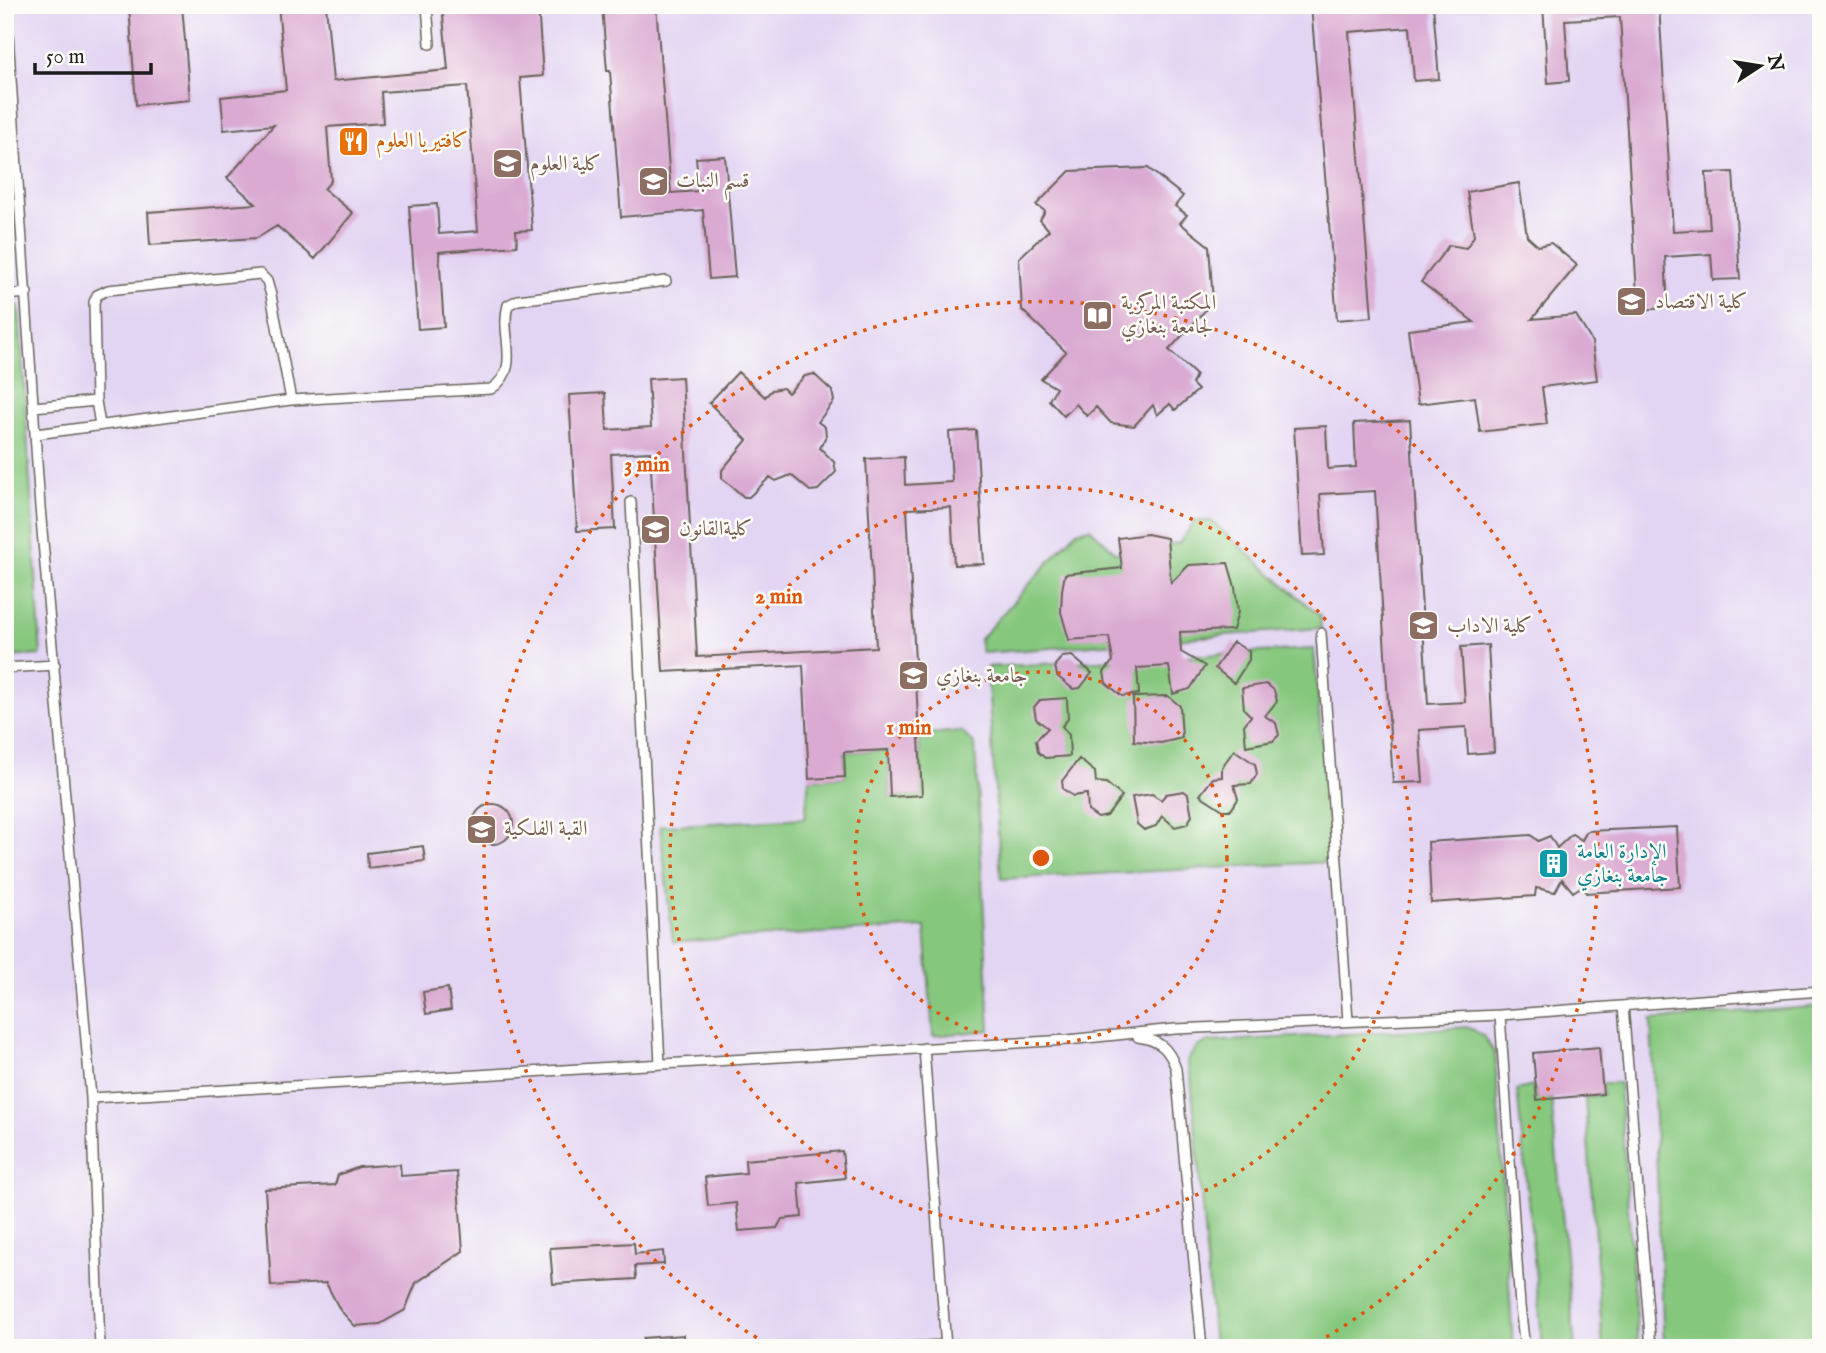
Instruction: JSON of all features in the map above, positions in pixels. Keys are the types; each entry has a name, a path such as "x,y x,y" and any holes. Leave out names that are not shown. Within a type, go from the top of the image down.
{"lane":[{"path":"6,5 10,120 27,293 36,434 91,1098 100,1348"},
{"path":"427,5 430,44"},
{"path":"100,425 96,401 94,302 97,295 108,290 260,274 267,281 271,295 291,400"},
{"path":"36,434 291,400 491,389 502,382 509,368 505,316 508,305 518,300 666,281"},
{"path":"5,295 27,293"},
{"path":"34,407 96,401"},
{"path":"631,502 660,1064"},
{"path":"1321,634 1348,1021"},
{"path":"5,668 55,665"},
{"path":"91,1098 924,1048 1125,1035 1175,1029 1500,1014 1821,991"},
{"path":"1623,1006 1651,1348"},
{"path":"1500,1014 1525,1348"},
{"path":"1125,1035 1150,1039 1164,1046 1175,1069 1202,1348"},
{"path":"891,1348 945,1346 924,1048"}],"shaded area":[{"name":"جامعة بنغازي","path":"5,5 1821,5 1821,1348 5,1348"}],"green space":[{"path":"19,306 41,655 5,657 5,440 10,439 5,308"},
{"path":"1195,521 1211,521 1320,616 1321,628 982,653 979,640 1077,531 1090,528 1116,553 1179,543"},
{"path":"1314,649 1331,862 1001,879 987,667"},
{"path":"961,731 975,745 990,1030 933,1036 925,927 673,942 660,826 805,818 809,779 845,777 844,752 888,750 890,797 922,795 919,735"},
{"path":"1821,1006 1821,1348 1664,1348 1651,1020"},
{"path":"1469,1027 1483,1036 1495,1053 1513,1348 1214,1348 1191,1077 1187,1061 1197,1047 1207,1042"},
{"path":"1601,1083 1619,1083 1638,1348 1603,1348 1585,1098 1603,1094"},
{"path":"1533,1086 1537,1099 1551,1098 1575,1348 1543,1348 1517,1090"}],"building":[{"path":"129,5 182,5 190,100 136,105"},
{"path":"278,5 326,5 333,81 448,70 442,5 538,5 543,76 520,78 532,230 516,231 517,246 439,252 444,327 418,329 409,206 437,204 439,234 478,231 467,86 381,92 383,123 327,127 331,181 324,189 353,213 315,259 277,226 257,238 150,245 148,212 256,204 227,178 274,125 224,130 221,97 286,90"},
{"path":"602,5 656,5 671,193 699,191 696,158 725,156 735,277 709,279 703,210 621,217"},
{"path":"1311,5 1361,5 1361,9 1393,5 1433,5 1439,79 1414,81 1410,27 1349,32 1372,317 1337,320"},
{"path":"1543,5 1659,5 1673,231 1710,229 1706,173 1733,172 1740,279 1713,280 1711,254 1665,257 1668,308 1638,310 1620,17 1565,20 1569,81 1548,83"},
{"path":"1148,168 1183,196 1175,206 1187,215 1180,223 1209,246 1213,302 1169,350 1196,375 1192,384 1198,390 1175,410 1170,404 1157,415 1153,405 1134,426 1111,423 1096,407 1087,416 1076,404 1064,416 1049,400 1056,388 1041,379 1066,352 1022,310 1019,258 1049,230 1040,220 1045,211 1036,205 1070,171"},
{"path":"1519,183 1527,236 1538,246 1551,243 1577,265 1532,319 1576,315 1592,342 1597,380 1542,387 1547,424 1480,432 1475,397 1418,404 1408,330 1474,322 1421,282 1449,245 1466,248 1474,236 1467,192"},
{"path":"738,372 765,397 772,390 783,388 788,393 805,376 814,374 832,391 834,401 818,422 825,427 826,436 820,448 834,462 836,472 818,490 810,491 791,475 776,481 770,477 749,497 744,497 722,478 722,470 747,440 709,403"},
{"path":"682,377 697,657 876,647 866,459 904,457 905,485 952,482 949,432 976,430 984,564 954,565 951,507 907,509 922,795 890,797 888,750 844,752 845,777 809,779 803,665 663,672 650,452 611,454 615,529 577,531 569,395 605,393 607,430 651,427 648,379"},
{"path":"1410,420 1428,704 1465,702 1461,647 1488,645 1494,752 1468,754 1466,727 1419,730 1423,782 1393,783 1375,491 1320,494 1324,555 1302,556 1294,428 1326,426 1328,469 1356,467 1354,423"},
{"path":"1147,534 1167,538 1171,583 1189,565 1228,563 1238,612 1233,630 1180,632 1181,652 1205,666 1190,689 1173,694 1169,666 1137,668 1139,694 1122,696 1106,683 1104,672 1113,661 1109,637 1069,640 1061,612 1062,590 1065,574 1122,568 1118,538"},
{"path":"1233,642 1249,651 1249,660 1234,683 1215,668"},
{"path":"1072,656 1092,673 1080,688 1073,689 1057,676 1055,665 1062,657"},
{"path":"1266,684 1274,690 1277,701 1265,716 1276,723 1279,735 1273,741 1246,746 1244,725 1251,716 1244,709 1242,688"},
{"path":"1168,696 1180,706 1182,738 1161,743 1134,741 1133,697"},
{"path":"1067,698 1068,719 1062,726 1069,735 1070,756 1045,758 1038,752 1036,740 1048,728 1036,719 1034,707 1040,700"},
{"path":"1234,750 1255,764 1257,774 1251,784 1234,785 1238,799 1231,810 1223,810 1200,795 1213,778 1222,777 1222,767"},
{"path":"1079,759 1095,772 1096,782 1106,783 1122,796 1107,816 1098,818 1088,811 1087,794 1073,796 1063,789 1062,781"},
{"path":"1184,791 1188,794 1192,816 1187,824 1175,827 1162,816 1156,826 1144,830 1137,824 1132,797 1152,794 1161,800 1166,794"},
{"path":"493,804 501,805 507,810 512,816 512,832 507,838 501,843 493,844 485,843 479,838 474,832 473,824 474,816 479,810 485,805"},
{"name":"الإدارة العامة جامعة بنغازي","path":"1677,827 1680,887 1586,893 1584,885 1573,892 1562,879 1555,892 1536,888 1535,896 1431,903 1428,842 1531,835 1538,841 1550,836 1557,848 1572,834 1582,840 1587,831"},
{"path":"423,846 425,861 368,868 367,853"},
{"path":"448,988 451,1010 426,1014 423,992"},
{"path":"1599,1047 1603,1094 1537,1100 1533,1053"},
{"path":"842,1151 845,1178 799,1183 802,1217 782,1219 777,1228 739,1231 736,1203 708,1206 705,1177 746,1173 745,1160"},
{"path":"400,1164 401,1176 457,1172 463,1251 416,1283 405,1310 380,1324 355,1326 340,1310 326,1283 271,1286 265,1189 335,1185 338,1175 359,1167"},
{"path":"634,1243 635,1254 663,1251 664,1264 635,1266 636,1279 553,1284 550,1248"},
{"path":"683,1335 684,1348 643,1348 643,1338"}],"place":[{"name":"كافتيريا العلوم","path":"353,141"},
{"name":"كلية العلوم","path":"507,164"},
{"name":"قسم النبات","path":"653,181"},
{"name":"كلية الاقتصاد","path":"1632,302"},
{"name":"المكتبة المركزية لجامعة بنغازي","path":"1098,315"},
{"name":"كليةالقانون","path":"656,529"},
{"name":"كلية الاداب","path":"1424,626"},
{"name":"جامعة بنغازي","path":"913,676"},
{"name":"القبة الفلكية","path":"481,829"},
{"name":"الإدارة العامة جامعة بنغازي","path":"1554,864"}]}
